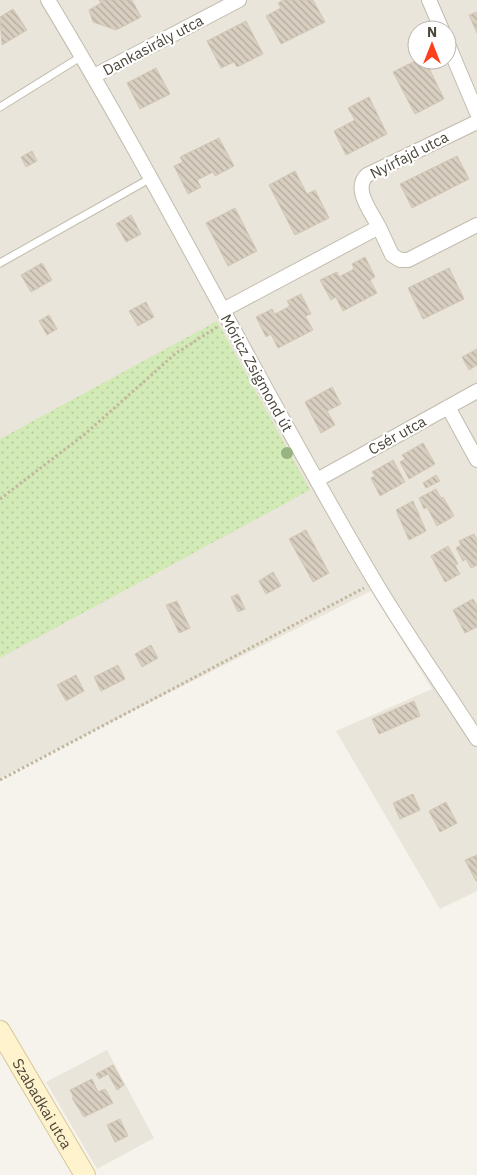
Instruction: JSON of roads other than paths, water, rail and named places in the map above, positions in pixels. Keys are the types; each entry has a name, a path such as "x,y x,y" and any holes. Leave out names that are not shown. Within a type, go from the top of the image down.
{"street":[{"name":"Móricz Zsigmond út","path":"48,0 152,177 226,316 375,582 477,739"},
{"name":"Dankasirály utca","path":"94,76 239,0"},
{"path":"429,0 438,20"},
{"path":"457,66 477,113"},
{"name":"Nyírfajd utca","path":"477,122 367,175 361,180 360,189 392,254 400,260 408,260 477,225"},
{"path":"226,316 379,228"},
{"name":"Csér utca","path":"317,480 477,391"},
{"path":"448,407 477,460"},
{"name":"Szabadkai utca","path":"0,1031 85,1175"}],"lane":[{"path":"0,106 82,56"},
{"path":"0,263 152,177"}]}
